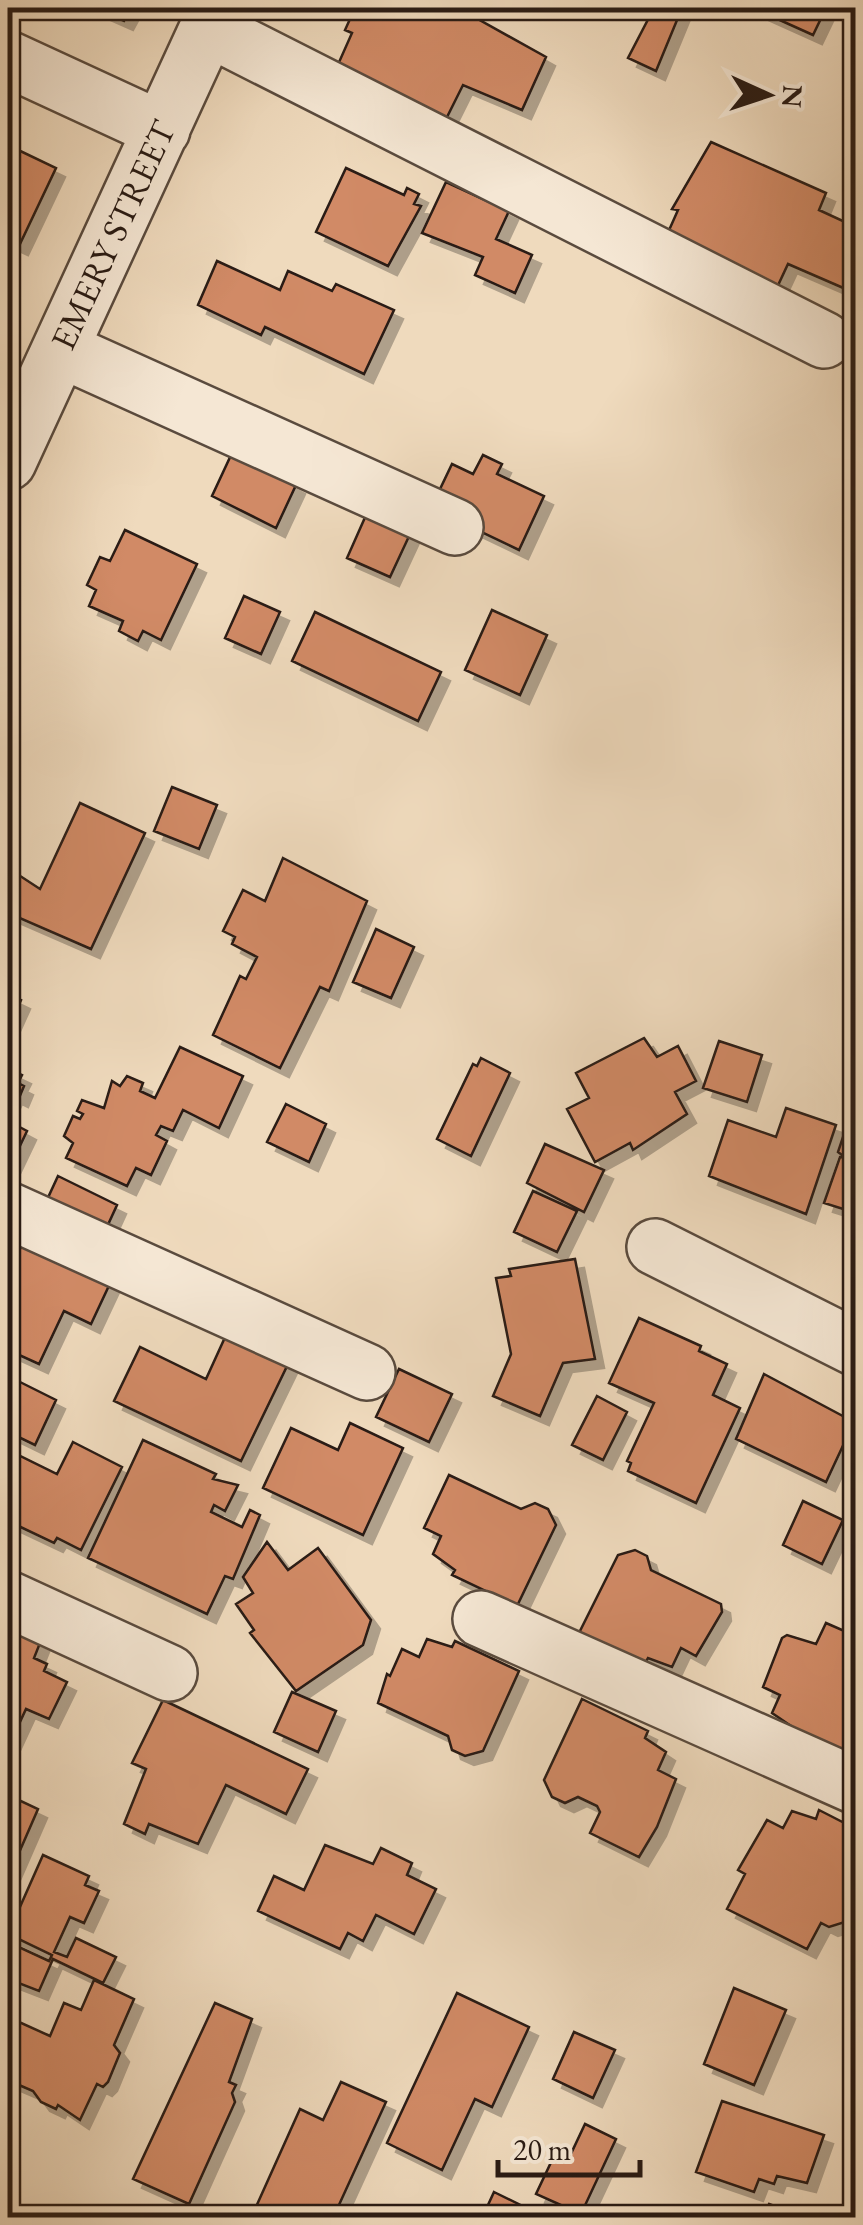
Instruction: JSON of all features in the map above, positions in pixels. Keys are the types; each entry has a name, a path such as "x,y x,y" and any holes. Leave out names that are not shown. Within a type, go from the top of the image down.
{"street":[{"name":"EMERY STREET","path":"8,462 213,18"},
{"path":"213,18 824,340"},
{"path":"8,58 162,130"},
{"path":"60,349 454,527"},
{"path":"8,1210 368,1372"},
{"path":"655,1248 856,1348"},
{"path":"8,1599 169,1673"},
{"path":"481,1619 856,1786"}],"building":[{"path":"95,8 131,8 124,21"},
{"path":"355,8 458,8 546,57 522,110 463,85 446,119 336,69 352,33 345,30"},
{"path":"654,8 682,8 656,71 628,58"},
{"path":"753,8 826,8 813,35"},
{"path":"711,142 826,193 819,210 856,227 856,272 848,290 788,264 773,296 662,246 678,210 672,209"},
{"path":"14,148 56,168 19,246 8,241 8,150"},
{"path":"346,168 404,195 407,188 419,194 414,204 421,206 388,266 316,232"},
{"path":"446,182 509,211 496,239 532,255 515,293 475,275 483,257 422,233"},
{"path":"217,261 280,290 288,271 332,291 336,284 394,310 364,374 265,327 261,335 198,305"},
{"path":"232,453 296,485 276,528 212,496"},
{"path":"483,455 502,464 497,474 544,496 519,550 431,508 452,464 473,474"},
{"path":"367,513 411,532 390,577 347,558"},
{"path":"125,530 197,564 161,640 143,631 138,641 119,631 123,621 89,606 96,590 87,585 100,557 110,561"},
{"path":"244,596 280,612 261,654 225,638"},
{"path":"492,610 547,635 520,695 465,670"},
{"path":"315,612 441,672 418,721 292,661"},
{"path":"172,787 217,805 199,849 154,831"},
{"path":"80,803 145,833 91,949 8,913 8,868 40,889"},
{"path":"283,858 367,901 329,991 320,987 280,1068 213,1035 240,976 246,979 257,957 232,944 235,937 223,931 243,890 265,901"},
{"path":"376,929 414,947 391,998 353,982"},
{"path":"8,994 21,1000 8,1029"},
{"path":"644,1038 657,1057 678,1046 696,1081 675,1092 687,1114 633,1150 630,1143 595,1162 567,1109 589,1098 576,1073"},
{"path":"719,1041 762,1055 747,1102 703,1088"},
{"path":"180,1047 243,1076 219,1128 183,1110 173,1131 161,1126 156,1135 167,1141 151,1175 136,1168 127,1186 66,1158 73,1143 64,1136 73,1116 80,1119 83,1114 77,1111 82,1100 104,1108 112,1081 120,1086 127,1076 143,1083 140,1091 155,1098"},
{"path":"481,1058 510,1073 471,1156 437,1139 473,1064 477,1066"},
{"path":"9,1069 22,1075 18,1083 24,1086 19,1098 13,1095 8,1106"},
{"path":"286,1104 326,1124 309,1162 267,1142"},
{"path":"854,1104 856,1213 824,1203 840,1157 846,1158 838,1152"},
{"path":"786,1108 836,1125 806,1214 709,1176 728,1120 776,1137"},
{"path":"12,1123 27,1131 8,1171 8,1132"},
{"path":"545,1144 604,1170 584,1212 527,1183"},
{"path":"58,1176 117,1205 106,1229 46,1202"},
{"path":"533,1191 577,1211 557,1252 514,1232"},
{"path":"26,1236 113,1277 91,1324 64,1311 39,1364 8,1350 8,1275"},
{"path":"575,1259 595,1359 563,1363 540,1416 493,1396 511,1354 496,1278 511,1276 509,1269"},
{"path":"639,1318 701,1346 699,1351 727,1364 713,1395 740,1408 696,1503 628,1471 631,1463 627,1461 654,1403 609,1383"},
{"path":"227,1333 289,1362 241,1461 114,1401 140,1347 206,1379"},
{"path":"399,1369 452,1394 429,1442 376,1417"},
{"path":"764,1374 854,1422 826,1482 736,1439"},
{"path":"16,1380 56,1400 35,1445 8,1432 8,1398"},
{"path":"597,1396 627,1412 603,1460 572,1445"},
{"path":"350,1423 403,1448 363,1535 263,1488 291,1428 338,1450"},
{"path":"143,1440 216,1474 213,1479 238,1485 225,1511 214,1505 211,1512 242,1527 250,1510 260,1515 233,1579 225,1576 207,1614 88,1558"},
{"path":"73,1442 122,1467 81,1550 57,1538 54,1543 10,1522 8,1516 8,1462 12,1452 57,1474"},
{"path":"449,1475 521,1509 535,1503 548,1509 556,1525 517,1606 452,1575 455,1570 433,1554 441,1536 424,1528"},
{"path":"803,1501 843,1520 822,1564 783,1545"},
{"path":"267,1542 288,1570 318,1548 371,1620 363,1645 296,1691 250,1633 254,1630 236,1604 253,1593 243,1577"},
{"path":"635,1550 647,1556 651,1570 721,1604 722,1612 696,1656 681,1648 672,1667 648,1658 644,1665 579,1633 618,1555"},
{"path":"826,1623 856,1636 856,1764 792,1734 794,1728 772,1713 780,1695 763,1687 782,1638 787,1635 816,1644"},
{"path":"8,1628 40,1643 34,1658 47,1664 44,1671 67,1682 49,1719 26,1709 8,1748"},
{"path":"427,1639 452,1647 455,1641 519,1671 483,1751 465,1756 452,1750 448,1736 378,1703 387,1674 390,1676 402,1649 419,1657"},
{"path":"292,1692 336,1711 318,1752 274,1732"},
{"path":"582,1699 648,1731 645,1738 666,1752 658,1770 676,1779 657,1827 639,1857 590,1833 600,1812 597,1806 578,1797 565,1803 552,1797 544,1780"},
{"path":"163,1700 308,1769 286,1814 226,1785 198,1844 149,1824 145,1834 124,1824 146,1769 132,1763"},
{"path":"8,1795 38,1809 8,1878"},
{"path":"819,1810 856,1829 856,1901 845,1922 829,1927 821,1923 807,1949 727,1909 745,1874 738,1870 767,1820 783,1828 792,1811 816,1819"},
{"path":"325,1845 373,1864 381,1848 412,1863 407,1875 436,1889 414,1934 376,1915 363,1941 348,1933 340,1949 258,1911 274,1876 304,1890"},
{"path":"43,1855 89,1876 85,1885 99,1891 84,1923 70,1917 54,1952 67,1957 76,1938 116,1957 103,1983 53,1959 39,1991 8,1979 8,1942 49,1961 52,1955 8,1934"},
{"path":"94,1980 134,1999 114,2045 120,2053 108,2082 103,2087 97,2084 80,2120 58,2105 56,2109 41,2102 33,2091 12,2082 8,2084 8,2017 50,2036 64,2003 81,2010"},
{"path":"734,1988 786,2010 754,2085 704,2064"},
{"path":"457,1993 529,2027 492,2107 475,2099 442,2170 387,2143"},
{"path":"215,2003 252,2019 229,2082 236,2085 232,2093 235,2102 189,2204 133,2179"},
{"path":"574,2032 615,2050 593,2098 553,2079"},
{"path":"341,2082 386,2102 333,2218 251,2218 300,2109 323,2120"},
{"path":"722,2101 824,2135 807,2183 777,2176 774,2184 759,2179 754,2192 696,2172"},
{"path":"585,2124 616,2139 581,2214 558,2218 563,2206 536,2194 555,2154 568,2160"},
{"path":"494,2192 547,2218 482,2218"},
{"path":"769,2204 807,2218 764,2218"}]}
